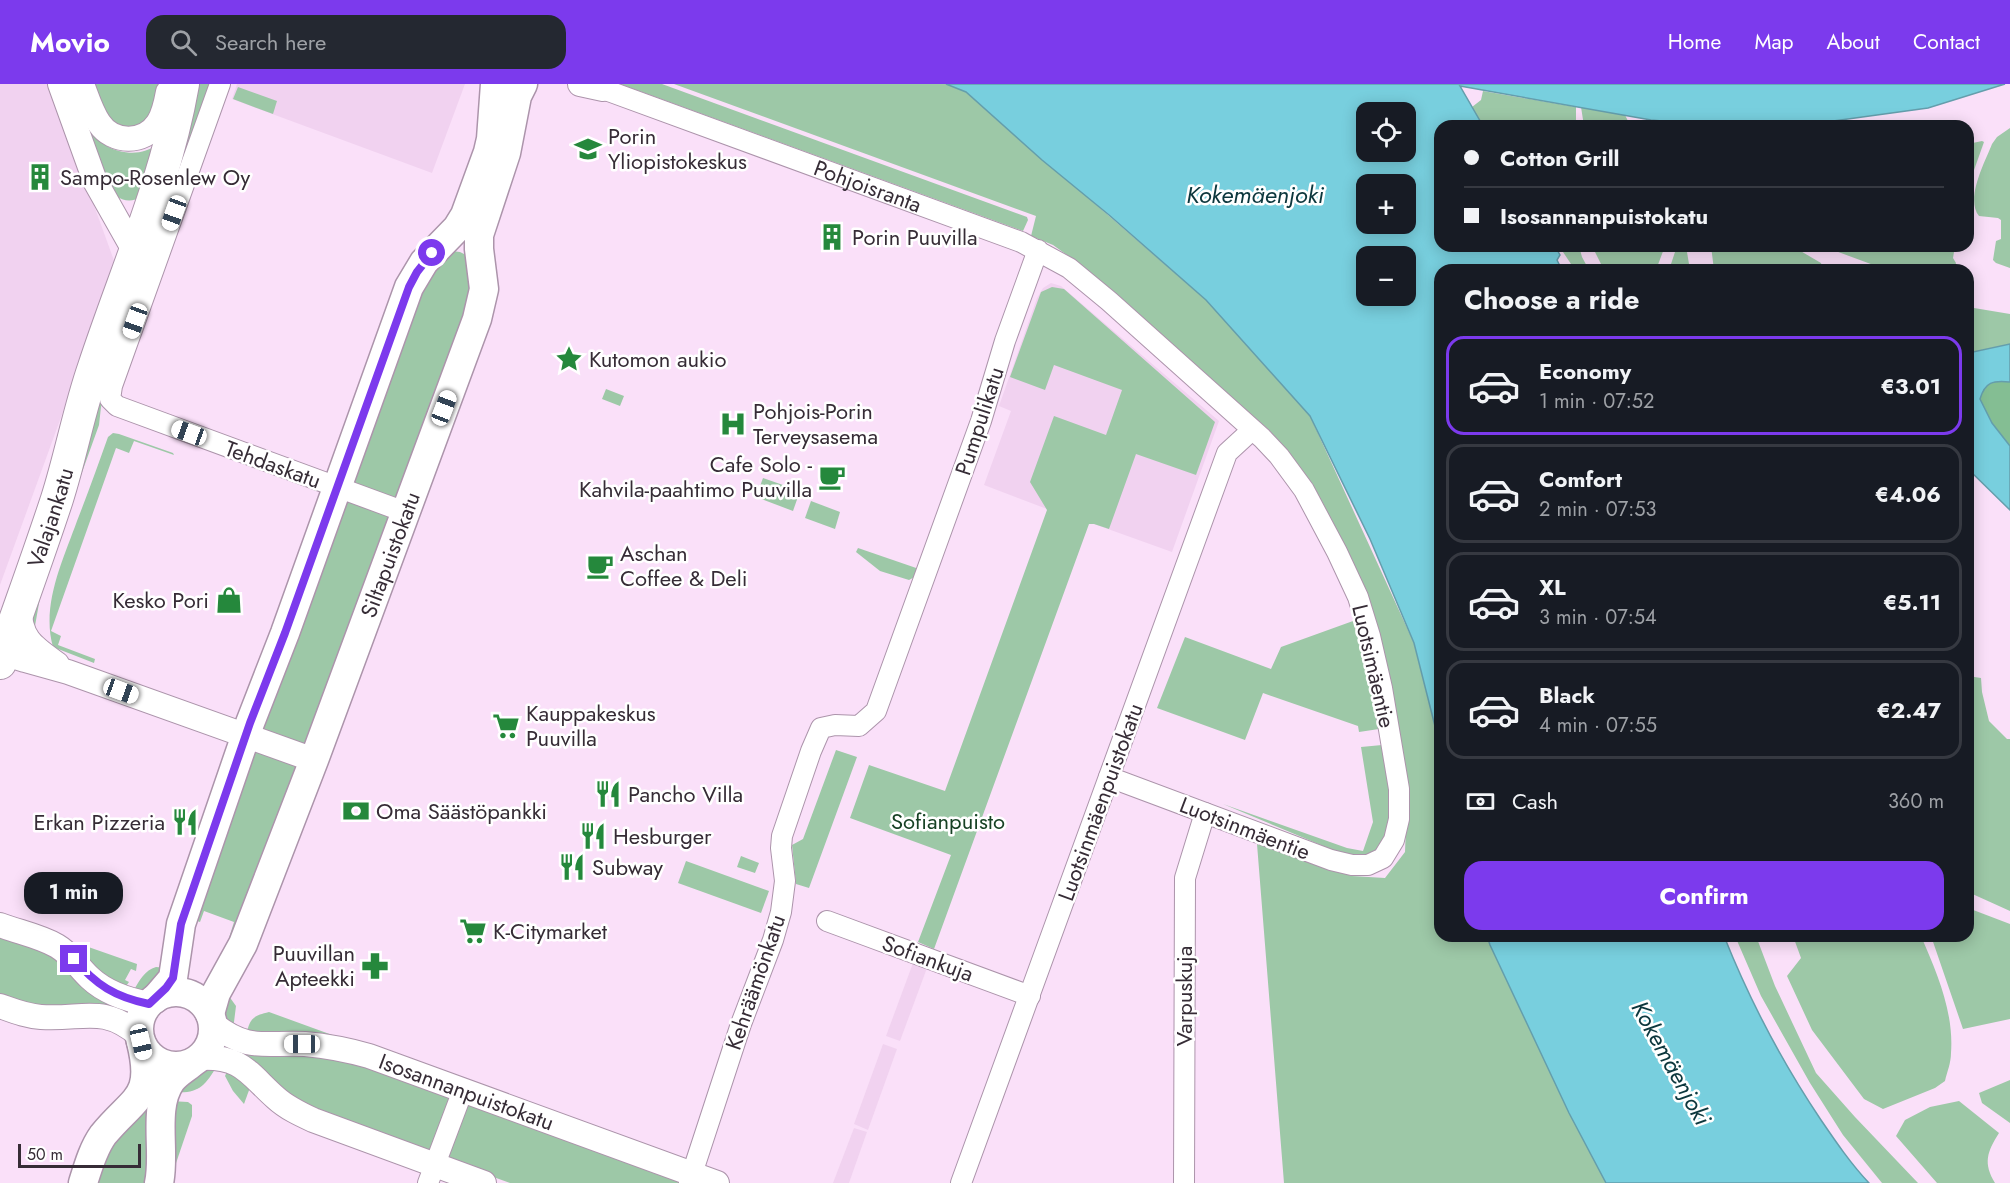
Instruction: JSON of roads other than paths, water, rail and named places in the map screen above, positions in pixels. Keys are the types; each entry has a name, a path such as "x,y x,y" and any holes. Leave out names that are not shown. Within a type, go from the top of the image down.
{"main road":[{"name":"Valajankatu","path":"1,654 9,607 66,427 93,368 152,204 177,117 183,84"},
{"path":"83,1183 92,1156 102,1137 135,1103 144,1086 147,1072 140,1039 141,1018 152,1001 173,978 181,924 246,735 409,287 424,262 457,228 465,215 491,139 495,84"},
{"name":"Siltapuistokatu","path":"211,1019 216,993 243,944 314,760 482,303 484,289 479,235 506,153 517,96 523,84"},
{"path":"439,247 453,242 464,244 473,250 480,261"},
{"path":"152,1001 167,993 192,996 203,1003 211,1019 213,1034 210,1044 196,1060 172,1080 164,1093 160,1116 162,1150 159,1183"},
{"path":"140,1039 146,1051 154,1059 164,1064 175,1066 196,1060"}],"street":[{"path":"60,84 95,181 135,252"},
{"path":"82,84 99,124 119,139 133,139 147,134 158,124 165,109 170,84"},
{"name":"Tehdaskatu","path":"220,84 112,386 110,399 117,406 405,512"},
{"name":"Pohjoisranta","path":"579,84 600,86 1038,250 1069,268 1109,301 1252,429"},
{"path":"114,212 139,211 152,204"},
{"name":"Pumpulikatu","path":"920,592 981,421 1002,351 1038,250"},
{"name":"Luotsinmäenpuistokatu","path":"961,1183 1227,453 1252,429"},
{"name":"Luotsimäentie","path":"1252,429 1279,456 1304,490 1358,597 1370,636 1382,688 1399,789 1399,819 1394,840 1383,858"},
{"name":"Kehräämönkatu","path":"690,1178 781,912 785,881 780,848 782,836 811,751 821,728 860,726 876,711 920,592"},
{"path":"9,607 22,632 34,648 68,672"},
{"path":"1,654 68,672 314,760"},
{"name":"Luotsinmäentie","path":"1108,777 1331,860 1352,865 1368,865 1383,858"},
{"name":"Varpuskuja","path":"1184,1183 1185,878 1205,813"},
{"name":"Sofiankuja","path":"827,921 1030,996"},
{"path":"0,925 57,946 74,959 90,978 107,990 123,997 152,1001"},
{"path":"0,1006 22,1014 42,1017 85,1014 115,1019 140,1039"},
{"name":"Isosannanpuistokatu","path":"211,1019 236,1040 255,1044 302,1044 347,1050 463,1090 690,1178 717,1183"},
{"path":"196,1060 217,1057 239,1064 293,1111 432,1174 484,1183"},
{"path":"432,1174 463,1090"}],"water":[{"name":"Kokemäenjoki","path":"946,84 2005,84 1928,108 1841,120 1651,120 1460,86 1480,120 1434,120 1434,252 1558,252 1560,255 1557,260 1559,264 1434,264 1434,722 1414,643 1370,539 1310,416 1206,300 1042,160 966,92"},
{"path":"2010,344 2010,382 1990,383 1984,389 1980,399 1992,423 2010,446 2010,510 1974,475 1974,352"},
{"name":"Kokemäenjoki","path":"1489,942 1727,942 1756,1007 1793,1076 1838,1145 1869,1183 1606,1183 1569,1113"}],"place":[{"name":"Porin Yliopistokeskus","path":"588,149"},
{"name":"Sampo-Rosenlew Oy","path":"40,177"},
{"name":"Porin Puuvilla","path":"832,237"},
{"name":"Kutomon aukio","path":"569,359"},
{"name":"Pohjois-Porin Terveysasema","path":"733,424"},
{"name":"Cafe Solo - Kahvila-paahtimo Puuvilla","path":"832,477"},
{"name":"Aschan Coffee & Deli","path":"600,566"},
{"name":"Kesko Pori","path":"229,600"},
{"name":"Kauppakeskus Puuvilla","path":"506,726"},
{"name":"Pancho Villa","path":"608,794"},
{"name":"Oma Säästöpankki","path":"356,811"},
{"name":"Erkan Pizzeria","path":"185,822"},
{"name":"Hesburger","path":"593,836"},
{"name":"Subway","path":"572,867"},
{"name":"K-Citymarket","path":"473,931"},
{"name":"Puuvillan Apteekki","path":"375,966"}],"park label":[{"name":"Sofianpuisto","path":"948,821"}]}
